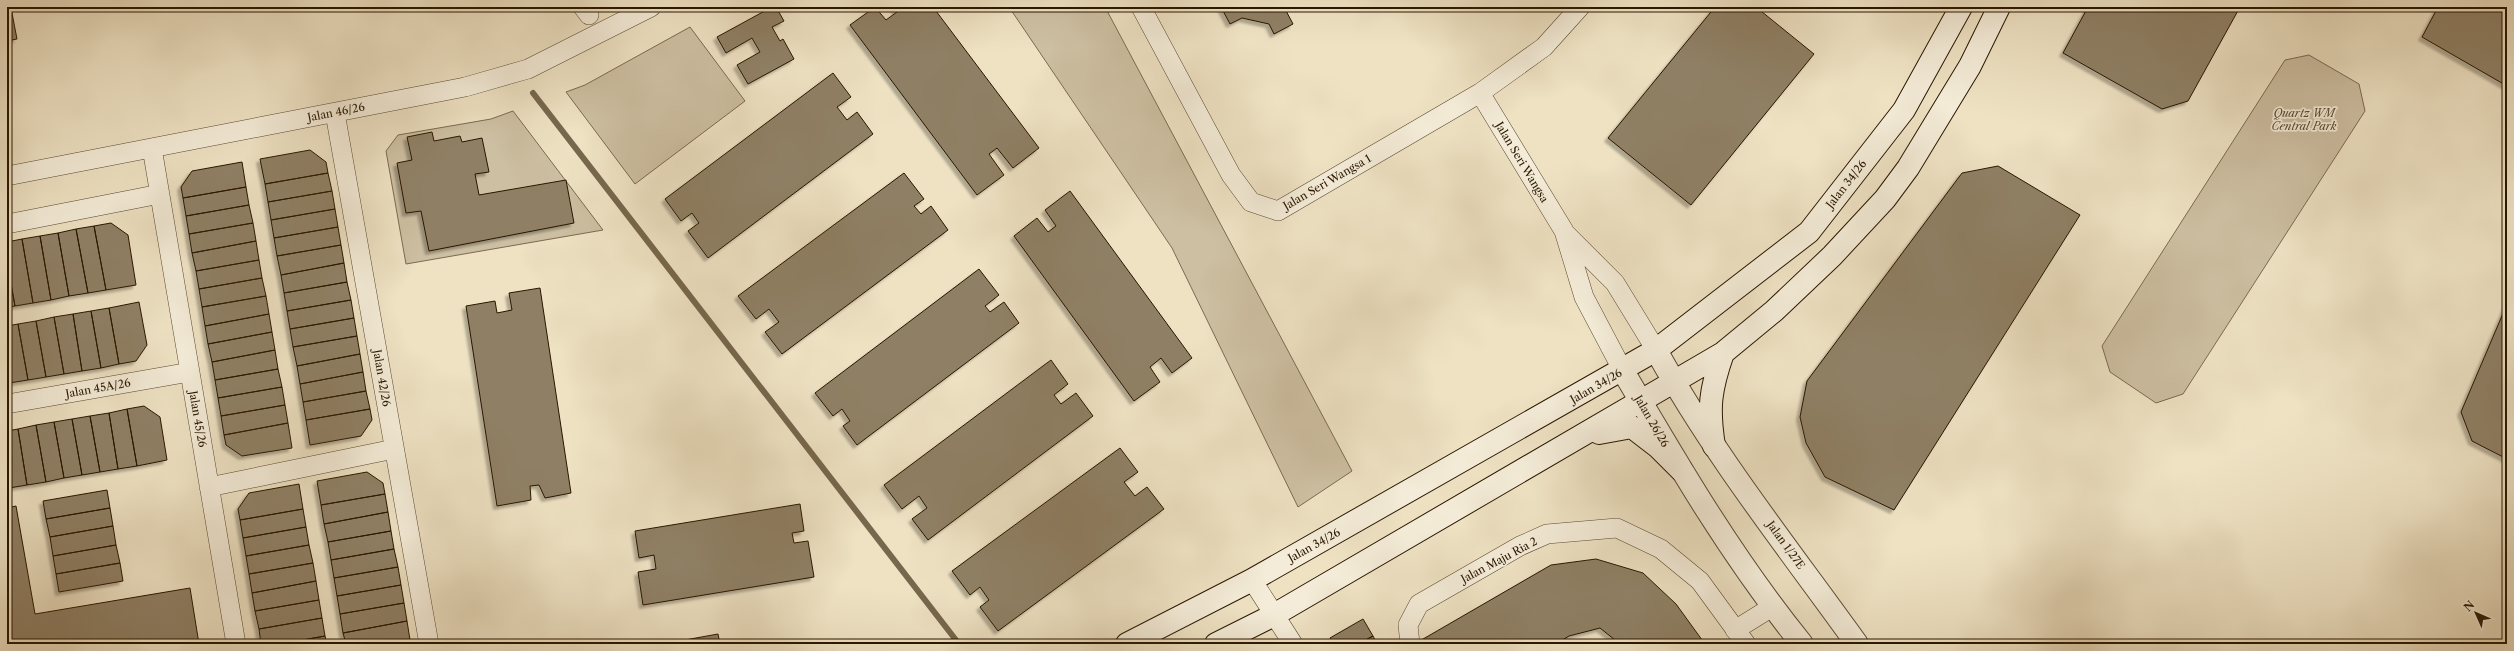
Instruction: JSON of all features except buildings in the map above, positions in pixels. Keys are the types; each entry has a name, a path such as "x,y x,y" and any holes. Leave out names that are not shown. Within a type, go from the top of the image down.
{"main road":[{"name":"Jalan 34/26","path":"1127,644 1252,580 1623,371 1656,350 1809,232 1904,110 1961,7"},
{"path":"1216,644 1274,615 1674,384 1723,353 1774,311 1832,256 1885,199 1908,168 1970,66 1999,7"},
{"path":"1656,350 1674,384 1714,446"},
{"path":"1714,446 1710,420 1710,394 1723,353"},
{"name":"Jalan 26/26","path":"1623,371 1681,470"},
{"path":"1576,440 1603,432 1632,427 1658,447 1681,470 1772,607 1802,644"},
{"name":"Jalan 1/27E","path":"1714,446 1857,644"}],"street":[{"name":"Jalan 46/26","path":"7,176 465,87 528,69 651,7"},
{"name":"Jalan Seri Wangsa 1","path":"1141,7 1231,175 1251,202 1278,211 1480,94 1544,47 1580,7"},
{"name":"Jalan Seri Wangsa","path":"1480,94 1564,231 1615,283 1656,350"},
{"name":"Jalan 42/26","path":"335,112 429,644"},
{"name":"Jalan 45/26","path":"152,148 236,644"},
{"path":"7,224 160,194"},
{"name":"Jalan Seri Wangsa","path":"1564,231 1584,297 1623,371"},
{"name":"Jalan 45A/26","path":"7,404 190,372"},
{"path":"210,487 394,449"},
{"name":"Jalan Maju Ria 2","path":"1410,644 1408,625 1418,604 1514,550 1547,534 1617,528 1661,549 1700,581 1741,637"},
{"path":"1252,580 1293,644"},
{"path":"1741,637 1772,607"}],"green space":[{"path":"1009,7 1105,7 1352,471 1298,507 1172,248"},
{"path":"690,27 745,101 635,184 566,92 585,85"},
{"name":"Quartz WM Central Park","path":"2309,55 2359,84 2365,111 2183,394 2156,403 2110,372 2102,346 2285,60"},
{"path":"513,111 603,230 406,264 386,151 398,135 491,119"}],"waterway":[{"path":"533,93 959,644"}]}
